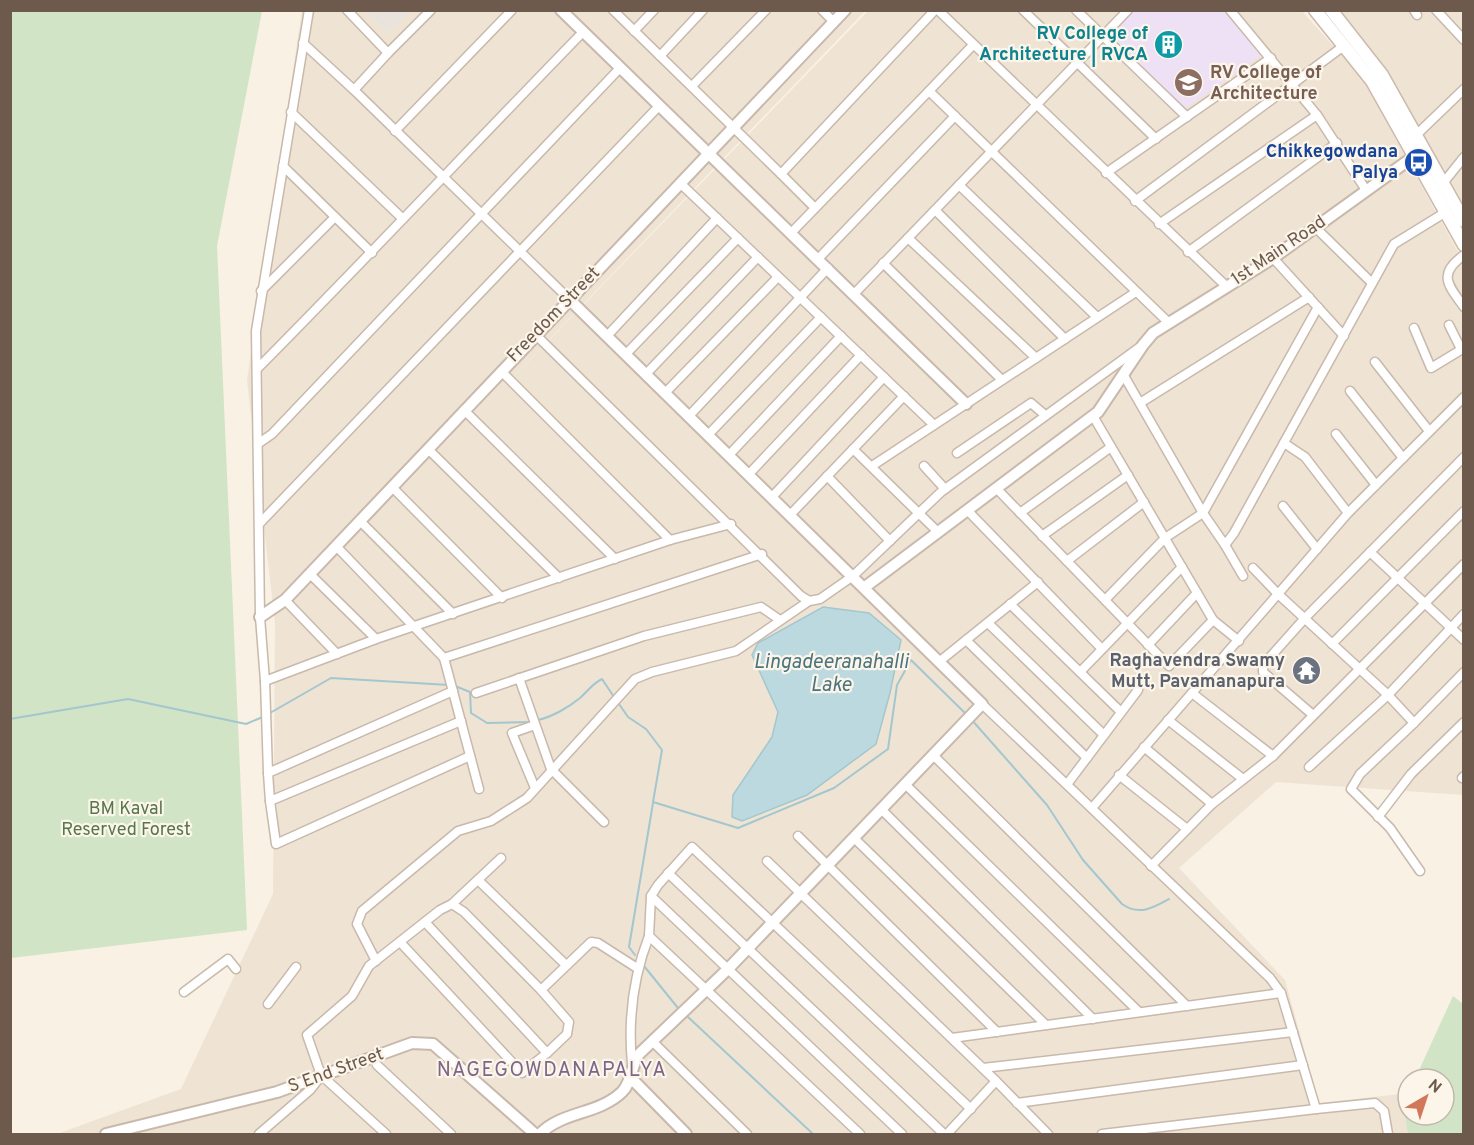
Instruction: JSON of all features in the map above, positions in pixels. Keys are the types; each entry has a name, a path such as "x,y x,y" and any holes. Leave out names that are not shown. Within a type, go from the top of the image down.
{"main road":[{"path":"1315,10 1345,45 1444,182 1464,221"},
{"path":"1331,10 1382,75 1446,212 1464,245"}],"street":[{"path":"309,10 260,292 256,331 260,617 268,773 276,844 470,756"},
{"path":"347,10 388,53"},
{"path":"354,90 432,10"},
{"path":"395,131 512,10"},
{"path":"561,10 966,404"},
{"path":"613,10 815,208"},
{"path":"634,31 654,10"},
{"path":"660,56 703,10"},
{"path":"692,86 766,10"},
{"path":"822,10 834,22"},
{"name":"Freedom Street","path":"260,617 285,600 845,10"},
{"path":"781,174 936,10 1159,225 1226,286"},
{"path":"1023,10 1156,139"},
{"path":"1076,10 1186,117"},
{"path":"854,294 1128,10"},
{"path":"1230,10 1295,85 1337,143 1366,190"},
{"path":"1436,10 1464,40"},
{"path":"258,368 372,253 442,177 583,32"},
{"path":"303,43 626,354 982,704 1068,783 1151,866 1270,978 1281,993 1317,1109"},
{"path":"791,233 973,45"},
{"path":"1135,201 1295,85 1345,45"},
{"path":"1107,173 1271,58"},
{"path":"259,443 272,434 620,68"},
{"path":"1416,146 1464,89"},
{"path":"929,91 1168,322"},
{"path":"260,523 659,106"},
{"path":"291,112 403,219"},
{"path":"1159,225 1317,115"},
{"path":"818,259 955,116"},
{"path":"1188,252 1337,143"},
{"name":"1st Main Road","path":"865,587 1093,416 1143,345 1168,322 1273,258 1316,228 1366,190 1416,146"},
{"path":"1444,182 1464,158"},
{"path":"283,166 372,253"},
{"path":"680,183 934,425"},
{"path":"959,184 1097,317"},
{"path":"934,210 1065,339"},
{"path":"1225,545 1234,533 1394,244 1446,212"},
{"path":"260,292 335,217"},
{"path":"607,336 717,218"},
{"path":"1316,228 1372,283"},
{"path":"626,354 738,238"},
{"path":"908,238 1036,358"},
{"path":"1464,255 1450,266 1447,276 1451,290 1464,307"},
{"path":"646,374 758,257"},
{"path":"1273,258 1344,336"},
{"path":"883,263 1002,380"},
{"path":"689,416 828,268"},
{"path":"665,393 778,277"},
{"path":"872,466 1136,292"},
{"path":"1140,403 1309,297"},
{"path":"1105,600 1165,538 1203,513 1318,308"},
{"path":"708,435 821,317"},
{"path":"1414,328 1431,368 1462,348 1449,326"},
{"path":"536,335 762,554 801,596 810,601"},
{"path":"729,455 841,336"},
{"path":"376,961 357,924 362,911 458,831 491,821 527,798 635,679 652,672 736,651 810,601 820,599 854,576 918,512 945,489 1143,345"},
{"path":"749,474 861,355"},
{"path":"1376,362 1429,431"},
{"path":"501,371 670,540"},
{"path":"1123,374 1203,513 1243,576"},
{"path":"772,497 884,377"},
{"path":"1350,391 1403,458"},
{"path":"790,515 904,396"},
{"path":"1092,808 1348,513 1464,397"},
{"path":"957,453 1031,403 1045,415"},
{"path":"464,410 615,559"},
{"path":"1093,416 1213,620 1239,641"},
{"path":"1336,434 1376,485"},
{"path":"1284,443 1305,456 1348,513"},
{"path":"1020,513 1112,447"},
{"path":"428,449 559,578"},
{"path":"853,449 938,532"},
{"path":"1313,715 1262,669 1305,618 1464,457"},
{"path":"924,466 945,489"},
{"path":"1042,536 1128,475"},
{"path":"827,476 890,541"},
{"path":"392,487 502,598"},
{"path":"996,488 1169,666 1213,620"},
{"path":"1067,561 1143,502"},
{"path":"1283,506 1317,549"},
{"path":"968,510 1102,649"},
{"path":"1332,644 1464,511"},
{"path":"360,521 453,615"},
{"path":"265,681 376,639 453,615 670,540 731,524"},
{"path":"336,546 444,658 479,789"},
{"path":"1370,552 1464,640"},
{"path":"444,658 762,554"},
{"path":"1151,866 1212,804 1273,756 1464,564"},
{"path":"1080,672 1182,567"},
{"path":"1253,568 1278,594 1388,695 1414,723"},
{"path":"310,574 376,639"},
{"path":"940,662 1038,582"},
{"path":"1148,645 1197,593"},
{"path":"285,600 337,654"},
{"path":"1010,604 1121,712"},
{"path":"476,693 644,636 761,607 780,620"},
{"path":"1309,767 1388,695 1464,614"},
{"path":"987,623 1104,735"},
{"path":"966,640 1087,758"},
{"path":"1420,871 1390,828 1351,789 1360,774 1464,672"},
{"path":"519,678 551,769 604,822"},
{"path":"1068,783 1138,690"},
{"path":"268,773 453,691"},
{"path":"1192,693 1273,756"},
{"path":"632,1064 728,969 982,704"},
{"path":"1168,720 1243,779"},
{"path":"270,801 461,721"},
{"path":"1378,817 1411,774 1464,722"},
{"path":"535,725 512,733 535,788"},
{"path":"1144,747 1212,804"},
{"path":"933,755 1187,1006"},
{"path":"1119,775 1187,830"},
{"path":"905,784 1139,1012"},
{"path":"881,809 1093,1018"},
{"path":"798,836 997,1032"},
{"path":"854,838 1046,1025"},
{"path":"540,1134 550,1124 585,1113 611,1101 624,1090 630,1077 632,1064 629,1037 637,968 649,936 651,896 692,847 970,1109"},
{"path":"386,1134 321,1075 308,1035 352,996 369,966 452,904 501,858"},
{"path":"768,861 983,1068 1048,1134"},
{"path":"668,873 945,1134 996,1081"},
{"path":"478,880 566,965"},
{"path":"651,896 902,1134"},
{"path":"400,942 522,1073 567,1034 569,1022 541,990 464,912 452,904"},
{"path":"425,922 547,1053"},
{"path":"649,936 860,1134"},
{"path":"541,990 591,942 598,943 637,968"},
{"path":"184,992 228,959 236,969"},
{"path":"268,1004 296,967"},
{"path":"952,1038 1281,993"},
{"path":"983,1068 1293,1032"},
{"path":"652,1042 747,1134"},
{"name":"S End Street","path":"106,1134 128,1132 277,1092 412,1043 433,1044 535,1134"},
{"path":"377,1065 452,1134"},
{"path":"1017,1103 1303,1065"},
{"path":"259,1134 310,1090 321,1075"},
{"path":"630,1077 686,1134"},
{"path":"1102,1134 1375,1103 1384,1111 1388,1134"}],"shaded area":[{"path":"411,10 865,11 470,422 868,11 1302,11 1362,78 1463,261 1463,795 1276,782 1179,868 1285,980 1319,1103 1396,1095 1396,1127 1407,1127 1408,1134 57,1134 181,1089 273,894 275,623 247,380 302,11 365,11 388,32"},
{"path":"365,11 411,11 388,32"},
{"name":"RV College of Architecture","path":"1133,11 1224,11 1262,55 1183,110 1109,36"},
{"path":"1339,11 1463,11 1463,213"}],"green space":[{"name":"BM Kaval Reserved Forest","path":"10,11 262,11 217,246 247,930 11,958"},
{"path":"1453,996 1463,1004 1463,1134 1408,1134 1407,1127 1456,1127 1456,1067 1420,1067"}],"water":[{"name":"Lingadeeranahalli Lake","path":"823,607 869,613 901,640 876,744 807,795 742,821 732,817 733,795 772,737 778,712 752,655 758,643"}],"waterway":[{"path":"617,701 628,717 646,729 662,750 653,802 738,828 834,788 888,749 897,685 911,660 967,715"},
{"path":"270,713 331,678 449,685"},
{"path":"538,720 571,705 602,679 614,697"},
{"path":"455,686 470,692 471,713 487,723 532,722"},
{"path":"10,719 128,699 246,724 265,716"},
{"path":"971,719 1047,805 1083,860 1122,904 1128,908 1140,910 1152,908 1169,899"},
{"path":"635,955 629,947 653,803"},
{"path":"644,966 678,1008"},
{"path":"688,1017 813,1134"}],"place":[{"name":"RV College of Architecture | RVCA","path":"1169,44"},
{"name":"RV College of Architecture","path":"1189,83"},
{"name":"Chikkegowdana Palya","path":"1419,162"},
{"name":"Raghavendra Swamy Mutt, Pavamanapura","path":"1306,671"}],"district":[{"name":"NAGEGOWDANAPALYA","path":"552,1071"}]}
